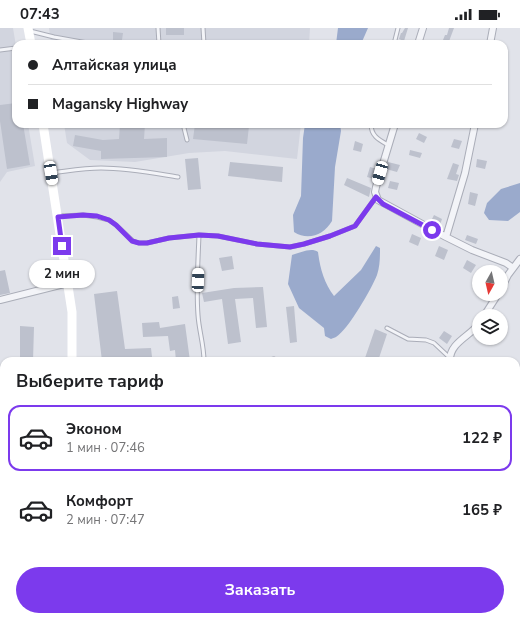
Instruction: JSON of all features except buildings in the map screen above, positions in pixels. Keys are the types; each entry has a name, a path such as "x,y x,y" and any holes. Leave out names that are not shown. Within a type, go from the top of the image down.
{"main road":[{"path":"28,29 30,40"},
{"path":"44,128 72,312 72,357"}],"street":[{"path":"419,40 423,28"},
{"path":"491,40 493,28"},
{"path":"394,128 376,187 376,197 383,204 446,237 472,250 506,263 513,268"},
{"path":"446,237 465,173 474,128"},
{"path":"508,276 520,259"},
{"path":"0,300 68,283"},
{"path":"451,357 454,346 472,332"}],"lane":[{"path":"158,28 159,40"},
{"path":"203,28 204,40"},
{"path":"395,40 398,28"},
{"path":"28,29 54,37 71,40"},
{"path":"0,50 12,48"},
{"path":"184,128 187,140"},
{"path":"371,128 374,136 388,145"},
{"path":"51,173 85,168 102,168 178,176"},
{"path":"58,217 83,215 97,216 109,220 132,241 139,243 199,235 218,236 278,247 290,247 330,236 355,226 376,197"},
{"path":"199,235 197,294 198,317 204,357"},
{"path":"387,328 408,340 426,340 434,343 447,357"}],"shaded area":[{"path":"0,28 13,28 15,40 12,40 12,128 29,128 35,166 7,172 0,182"},
{"path":"49,28 310,28 309,40 50,40"},
{"path":"65,128 301,128 297,159 225,151 189,153 135,162 90,160 67,143"}],"water":[{"path":"338,28 368,28 363,40 336,40"},
{"path":"304,128 341,128 335,167 332,221 325,230 310,236 299,235 294,232 293,215 301,196"},
{"path":"520,183 520,212 508,221 489,220 484,213 487,203 501,189"},
{"path":"376,246 380,248 379,268 365,298 353,318 341,333 331,339 325,336 324,328 299,308 288,284 292,255 309,250 318,252 323,275 334,296 361,270"}],"route":[{"path":"62,246 58,217 66,215 83,215 97,216 109,220 132,241 139,243 199,235 218,236 278,247 290,247 330,236 355,226 376,197 383,204 432,230"}]}
